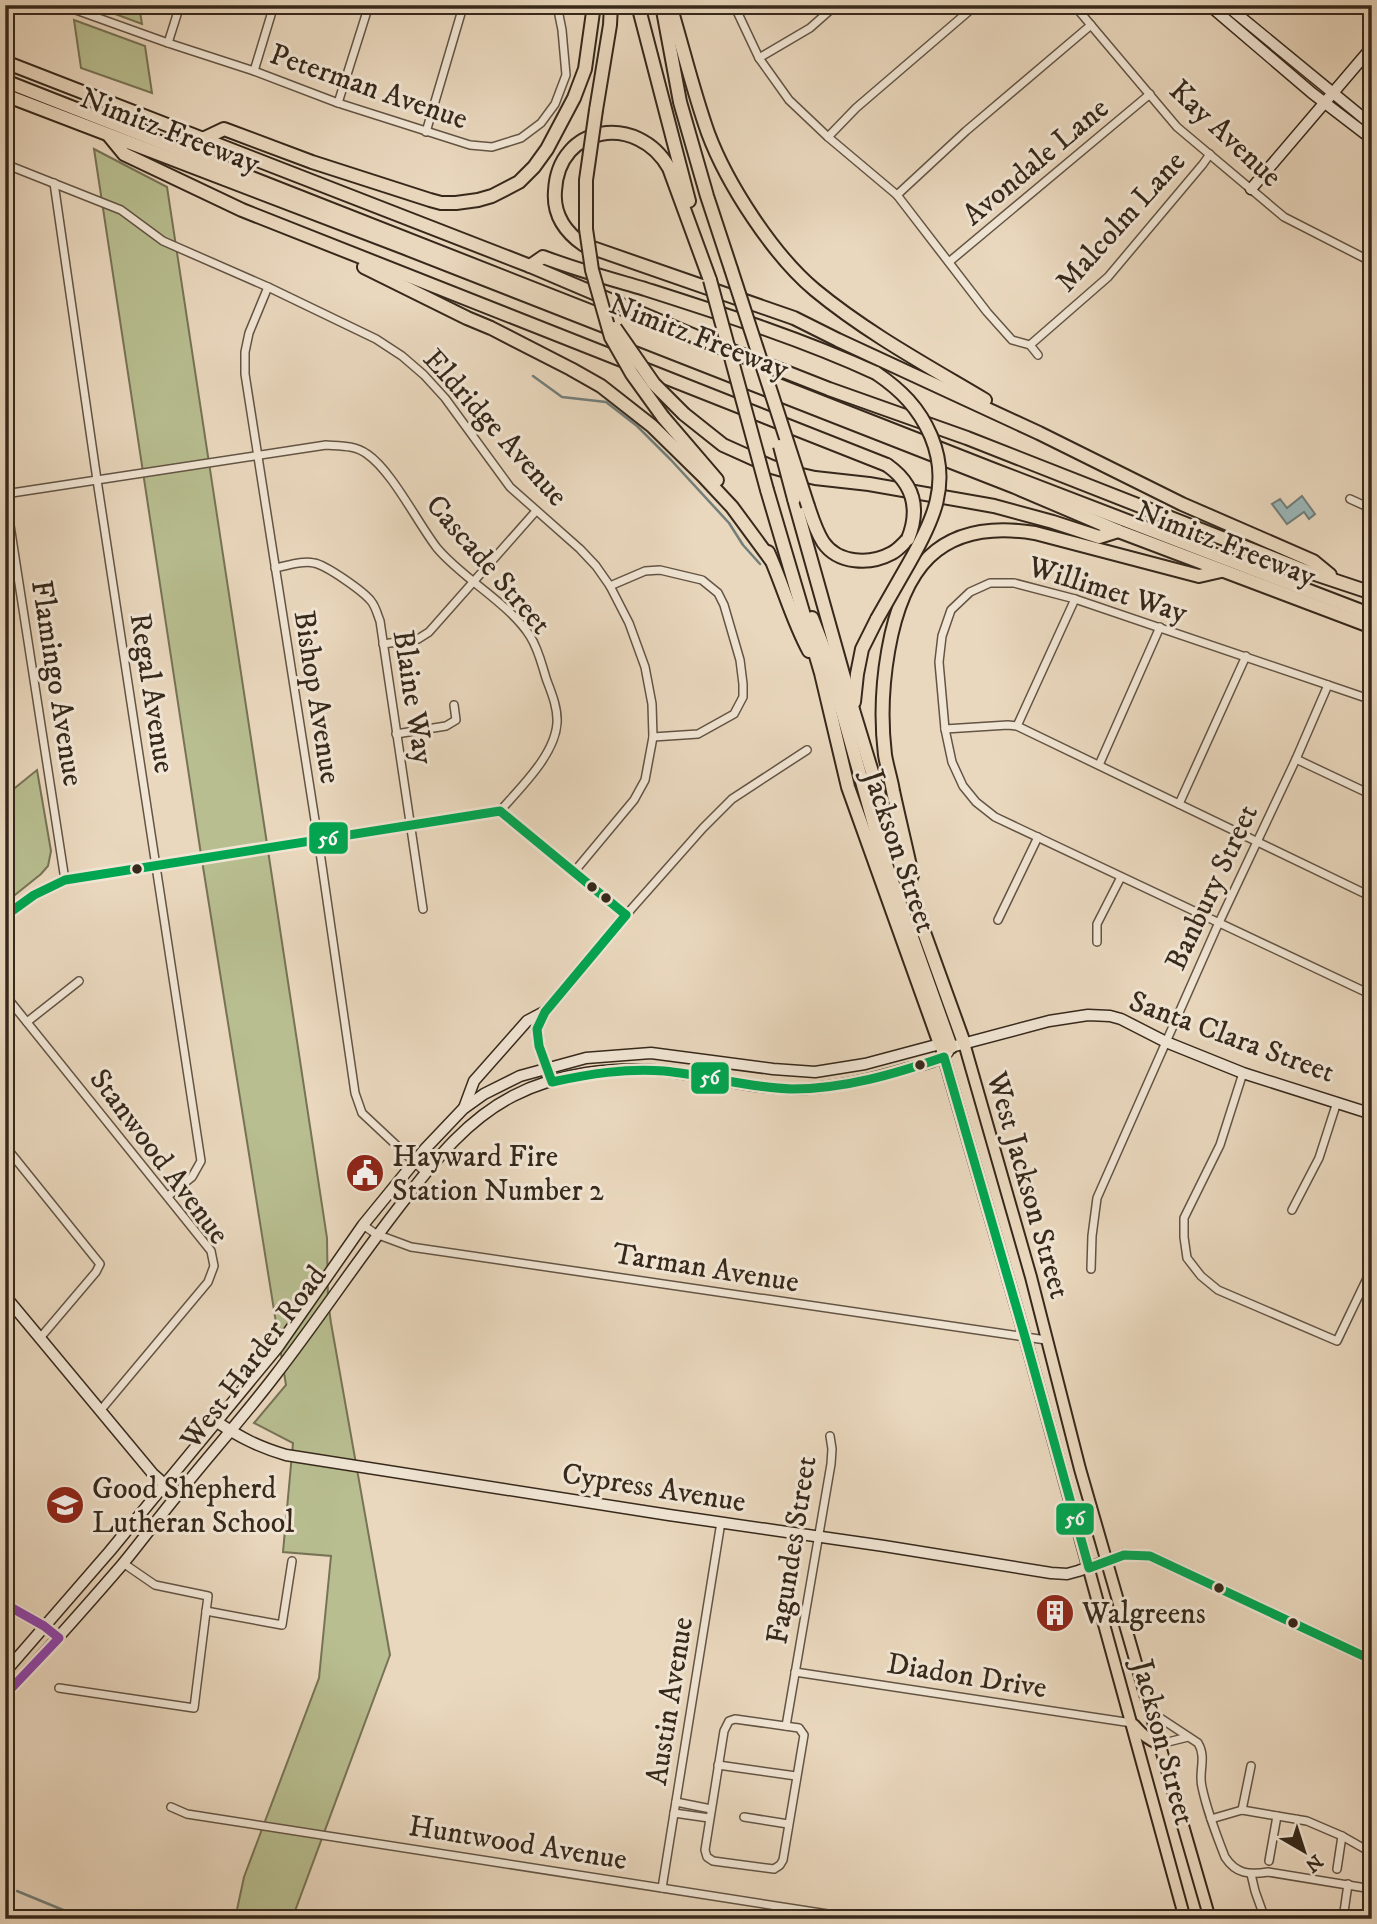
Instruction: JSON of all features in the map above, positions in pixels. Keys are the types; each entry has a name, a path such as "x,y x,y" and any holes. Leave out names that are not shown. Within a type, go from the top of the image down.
{"highway":[{"path":"205,138 223,129 312,162 441,203 492,196 519,182 547,149 574,98 585,69 594,5"},
{"path":"611,5 586,180 586,229 592,271 611,337 632,374 663,417 742,508 760,536 797,630 821,673"},
{"path":"638,5 767,490 821,673"},
{"path":"110,136 124,154 242,210 289,229 887,465 899,473 907,485 915,515 908,539 892,553 873,560 854,561 833,553 823,542 808,506 753,340 732,269 707,196 680,102 662,5"},
{"path":"670,5 709,134 733,185 755,221 783,257 813,289 856,320 1039,433"},
{"name":"Nimitz Freeway","path":"5,62 530,266 829,389 967,438 1303,570 1372,593"},
{"path":"5,81 992,469 1372,615"},
{"name":"Nimitz Freeway","path":"5,95 405,248 1015,487 1118,531 1372,627"},
{"path":"710,281 669,168 659,153 635,136 619,132 603,132 584,139 569,152 559,167 555,184 556,213 573,237 584,245 794,318 1039,433 1182,504 1313,562 1336,580"},
{"path":"289,229 491,328 601,386 652,426 703,476 738,514 771,560"},
{"path":"530,266 543,257 805,344 876,373 895,385 923,418 936,448 940,470 937,500 930,523 862,649 854,713"},
{"path":"605,313 654,384 684,414 723,444 772,467 815,478 869,484 995,506 1099,537 1118,531"},
{"name":"Jackson Street","path":"753,340 854,713 908,884 950,1047"},
{"path":"908,884 912,875 885,754 883,683 886,655 899,610 920,568 930,556 952,541 977,532 1013,529 1199,576 1222,571"},
{"path":"782,540 826,654 883,856 950,1047"},
{"path":"1303,570 1315,584 1372,607"},
{"name":"Jackson Street","path":"821,673 848,787 950,1047"}],"main road":[{"path":"1209,5 1372,139"},
{"path":"1226,5 1372,125"},
{"path":"1251,189 1372,47"},
{"path":"552,1082 539,1046 537,1029 545,1012 626,915"},
{"path":"463,1109 474,1081 527,1020 545,1012"},
{"name":"Santa Clara Street","path":"415,1161 463,1109 502,1084 547,1067 586,1058 651,1054 815,1072 950,1047 1041,1023 1088,1015 1121,1019 1166,1042 1243,1073 1372,1114"},
{"name":"Santa Clara Street","path":"426,1172 448,1146 480,1117 511,1097 587,1073 626,1070 665,1072 773,1088 825,1087 852,1084 950,1047"},
{"name":"West Jackson Street","path":"950,1047 1025,1337"},
{"name":"West Jackson Street","path":"950,1047 1031,1278 1046,1340"},
{"name":"West Harder Road","path":"5,1672 278,1347 363,1225 415,1161"},
{"name":"West Harder Road","path":"5,1695 59,1638 231,1431 279,1371 376,1234 426,1172"},
{"path":"394,1188 405,1198"},
{"path":"5,1296 153,1474 177,1495"},
{"name":"Jackson Street","path":"1025,1337 1185,1919"},
{"name":"Jackson Street","path":"1046,1340 1210,1919"},
{"name":"Cypress Avenue","path":"217,1422 262,1448 286,1455 1046,1573 1067,1574 1124,1555 1150,1556 1372,1660"},
{"path":"5,1604 44,1626 59,1638"},
{"path":"1132,1723 1143,1735 1160,1744"}],"street":[{"name":"Peterman Avenue","path":"62,5 338,103 470,145 492,147 521,138 541,123 555,104 566,75 562,30 556,5"},
{"path":"168,43 180,5"},
{"path":"254,71 274,5"},
{"path":"338,103 369,5"},
{"path":"426,132 462,10 461,5"},
{"path":"734,5 758,58 789,100 897,195 987,312 1012,340 1030,345 1038,355"},
{"path":"758,58 810,28 836,5"},
{"path":"828,137 856,108 976,5"},
{"name":"Kay Avenue","path":"1074,5 1177,127 1283,217 1372,262"},
{"path":"897,195 966,131 1091,25"},
{"name":"Avondale Lane","path":"950,262 1150,94"},
{"name":"Malcolm Lane","path":"1030,345 1108,277 1210,154"},
{"name":"Eldridge Avenue","path":"5,164 121,210 163,241 268,287 376,339 402,356 445,398 510,486 596,566 629,623 645,667 652,704 653,737 645,780 634,800 573,872"},
{"name":"Regal Avenue","path":"54,183 201,1161 192,1177 168,1196"},
{"name":"Bishop Avenue","path":"268,287 249,333 245,352 245,374 355,1093 362,1113 426,1172"},
{"name":"Cascade Street","path":"5,493 326,445 349,446 365,453 378,463 392,481 446,558 519,622 538,652 555,703 555,736 544,758 500,811"},
{"name":"Flamingo Avenue","path":"5,493 65,880"},
{"path":"1350,499 1372,509"},
{"path":"383,644 418,639 429,632 536,511"},
{"name":"Blaine Way","path":"275,569 313,562 325,567 368,597 376,607 423,909"},
{"path":"610,586 645,572 660,570 702,580 718,593 724,605 740,660 743,697 734,714 698,734 653,737"},
{"name":"Willimet Way","path":"1372,700 1075,599 1014,583 990,583 970,592 951,610 942,636 939,662 945,729 952,762 963,786 976,802 995,817 1372,996"},
{"path":"1017,726 1075,599"},
{"path":"1099,765 1160,627"},
{"path":"1179,804 1246,656"},
{"name":"Banbury Street","path":"1091,1269 1097,1198 1328,685"},
{"path":"397,734 446,726 456,720 454,705"},
{"path":"945,729 1008,724 1017,726 1372,897"},
{"path":"5,916 28,898 65,880 500,811 626,915 702,828 732,799 807,750"},
{"path":"1296,759 1372,795"},
{"path":"998,920 1038,837"},
{"path":"1097,942 1097,924 1121,877"},
{"path":"27,1022 79,981"},
{"name":"Stanwood Avenue","path":"5,996 211,1251 214,1266 208,1282 100,1411"},
{"path":"1243,1073 1220,1145 1184,1218 1187,1258 1218,1290 1336,1341 1372,1268"},
{"path":"1292,1210 1318,1158 1337,1101"},
{"path":"5,1146 100,1264 40,1338"},
{"name":"Tarman Avenue","path":"363,1225 376,1234 411,1247 1046,1340"},
{"name":"Fagundes Street","path":"786,1726 831,1464 830,1436"},
{"name":"Austin Avenue","path":"662,1888 720,1522"},
{"path":"206,1611 282,1625 292,1561"},
{"path":"59,1688 194,1708 208,1596 155,1585 123,1563"},
{"name":"Diadon Drive","path":"795,1672 1132,1723"},
{"path":"1151,1712 1198,1743 1202,1750 1201,1783 1224,1857 1231,1867 1251,1874 1268,1872 1372,1889"},
{"path":"740,1719 799,1728 804,1735 780,1866 768,1870 713,1861 707,1857 705,1850 718,1765 724,1731 729,1721 740,1719"},
{"path":"1160,1744 1189,1737"},
{"path":"718,1765 796,1776"},
{"path":"1242,1810 1251,1766"},
{"path":"676,1802 711,1808"},
{"name":"Huntwood Avenue","path":"171,1807 187,1814 860,1919"},
{"path":"1211,1819 1242,1810 1307,1821 1372,1853"},
{"path":"674,1813 709,1818"},
{"path":"1269,1861 1277,1815"},
{"path":"744,1817 788,1824"},
{"path":"1337,1869 1342,1836"},
{"path":"5,1887 6,1858"},
{"path":"1251,1874 1265,1919"},
{"path":"1343,1919 1348,1884"}],"green space":[{"path":"91,5 139,5 142,24"},
{"path":"74,20 145,46 152,93 81,68"},
{"path":"94,149 167,187 327,1238 331,1323 390,1655 292,1919 235,1919 244,1877 319,1678 331,1556 283,1552 293,1443 254,1423 286,1385 200,848"},
{"path":"37,770 51,851 48,866 5,903 5,796"}],"water":[{"path":"1302,496 1315,514 1309,519 1304,512 1287,524 1272,504 1280,499 1287,508"}],"waterway":[{"path":"533,376 562,397 606,402 637,426 729,523 743,545 760,564"},
{"path":"17,1891 85,1919"}],"transit line":[{"name":"56","path":"5,916 34,895 65,880 500,811 626,915"},
{"name":"56","path":"626,915 545,1012 537,1029 539,1046 552,1082 608,1072 650,1070 760,1086 811,1088 869,1079 944,1057 1089,1568 1124,1555 1150,1556 1372,1660"},
{"path":"5,1604 44,1626 59,1638 5,1695"}],"place":[{"name":"Hayward Fire Station Number 2","path":"365,1173"},
{"name":"Good Shepherd Lutheran School","path":"65,1505"},
{"name":"Walgreens","path":"1055,1613"}]}
